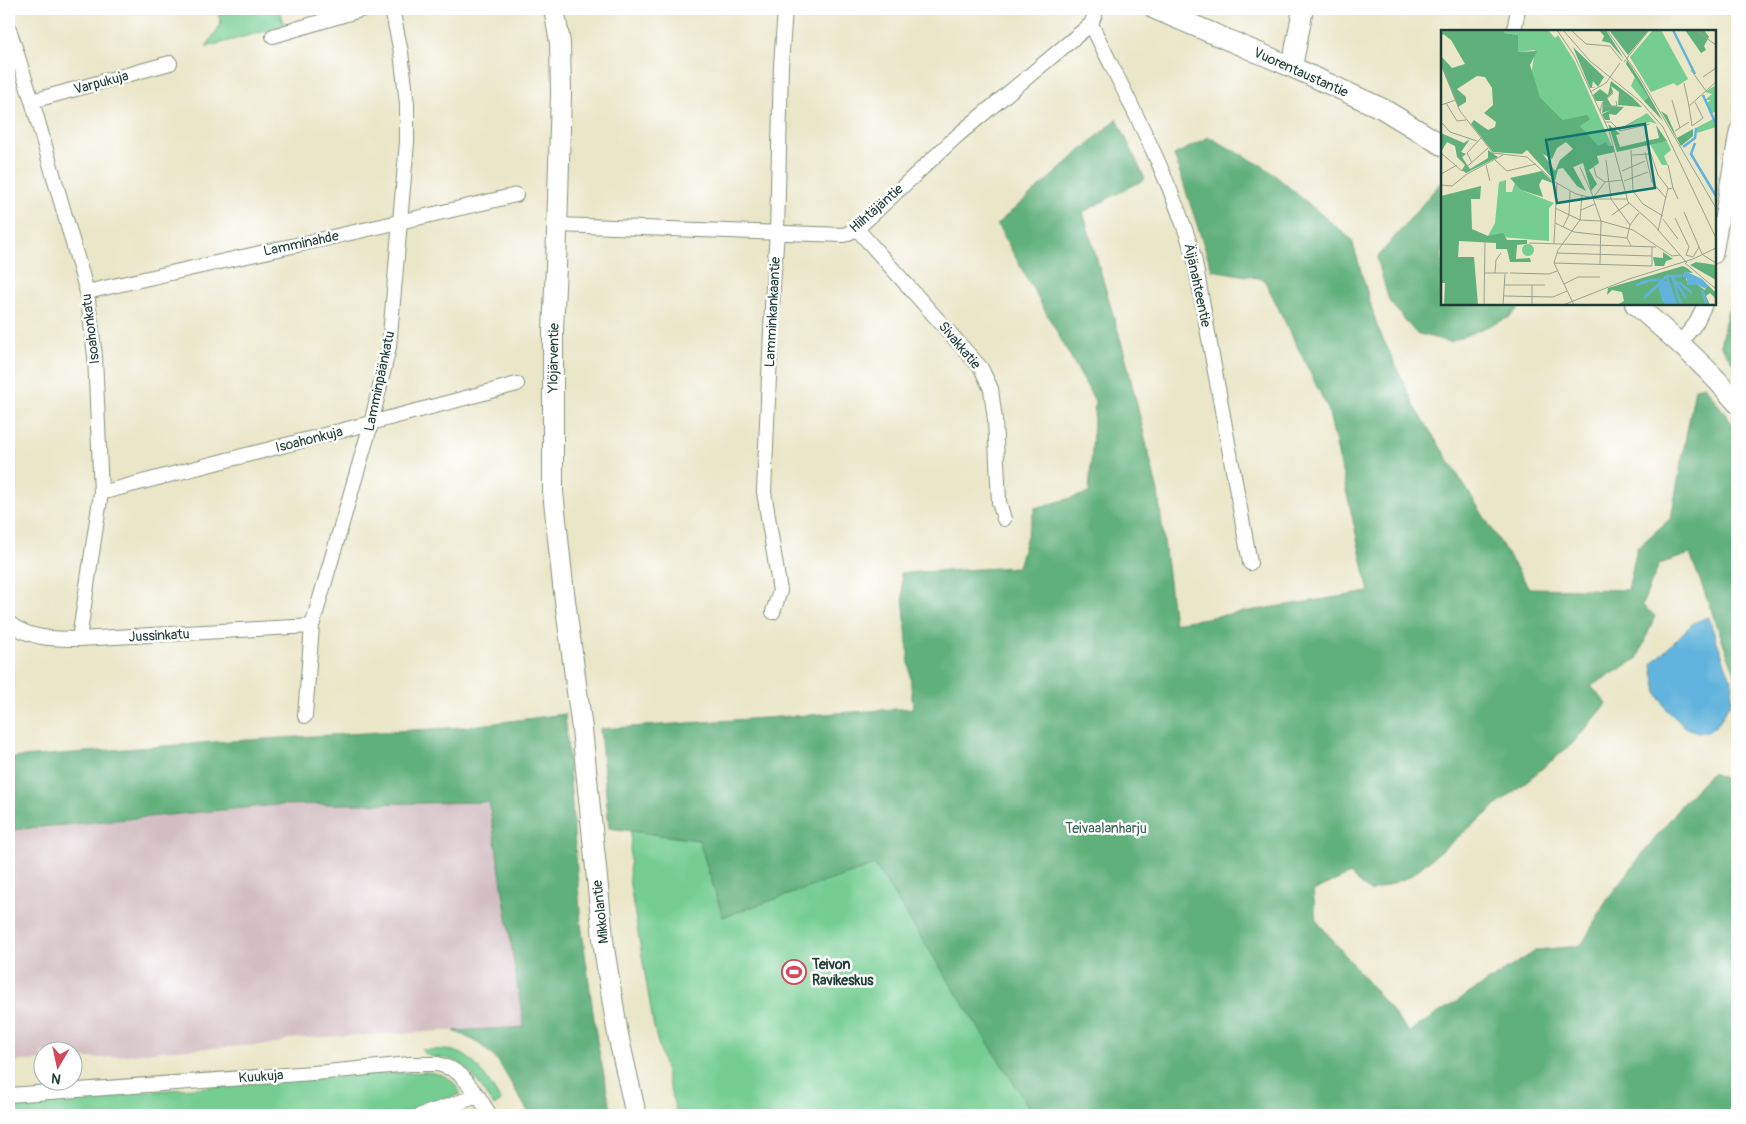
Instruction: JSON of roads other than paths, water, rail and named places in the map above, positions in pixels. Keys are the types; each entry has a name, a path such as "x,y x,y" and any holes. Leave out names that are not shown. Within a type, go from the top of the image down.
{"main road":[{"name":"Ylöjärventie","path":"554,9 560,43 560,150 553,331 553,492 562,576 580,706"},
{"name":"Vuorentaustantie","path":"1155,9 1383,108 1441,145"},
{"path":"1292,67 1303,9"},
{"path":"1636,305 1680,343 1715,377 1737,403"},
{"name":"Mikkolantie","path":"580,706 604,948 618,1035 636,1115"}],"street":[{"path":"273,36 363,9"},
{"name":"Lamminpäänkatu","path":"306,716 312,626 371,424 389,347 407,142 407,104 392,9"},
{"name":"Lamminkankaantie","path":"773,612 780,590 764,492 772,295 777,233 781,64 785,9"},
{"name":"Hiihtäjäntie","path":"557,225 844,235 857,228 958,135 1091,24 1097,9"},
{"path":"1514,30 1518,9"},
{"name":"Äijänahteentie","path":"1091,24 1152,149 1184,224 1194,257 1250,563"},
{"name":"Isoahonkatu","path":"9,29 32,101 87,292 95,356 101,493 79,639"},
{"name":"Varpukuja","path":"32,101 170,63"},
{"path":"1716,250 1737,130"},
{"name":"Lamminahde","path":"87,292 245,255 401,222 516,194"},
{"name":"Sivakkatie","path":"857,228 981,368 991,389 995,420 999,502 1004,519"},
{"path":"1680,343 1696,322 1704,305"},
{"name":"Isoahonkuja","path":"101,493 314,437 371,424 518,384"},
{"name":"Jussinkatu","path":"9,623 25,632 45,639 79,639 312,626"},
{"name":"Kuukuja","path":"9,1095 326,1072 410,1064 438,1064 452,1069 465,1079 490,1115"},
{"path":"422,1115 478,1096"}],"water":[{"path":"1708,617 1733,685 1731,701 1718,724 1708,732 1697,733 1684,726 1667,710 1657,693 1652,664 1693,623"}],"place":[{"name":"Teivon Ravikeskus","path":"794,972"}],"park label":[{"name":"Teivaalanharju","path":"1106,828"}]}
